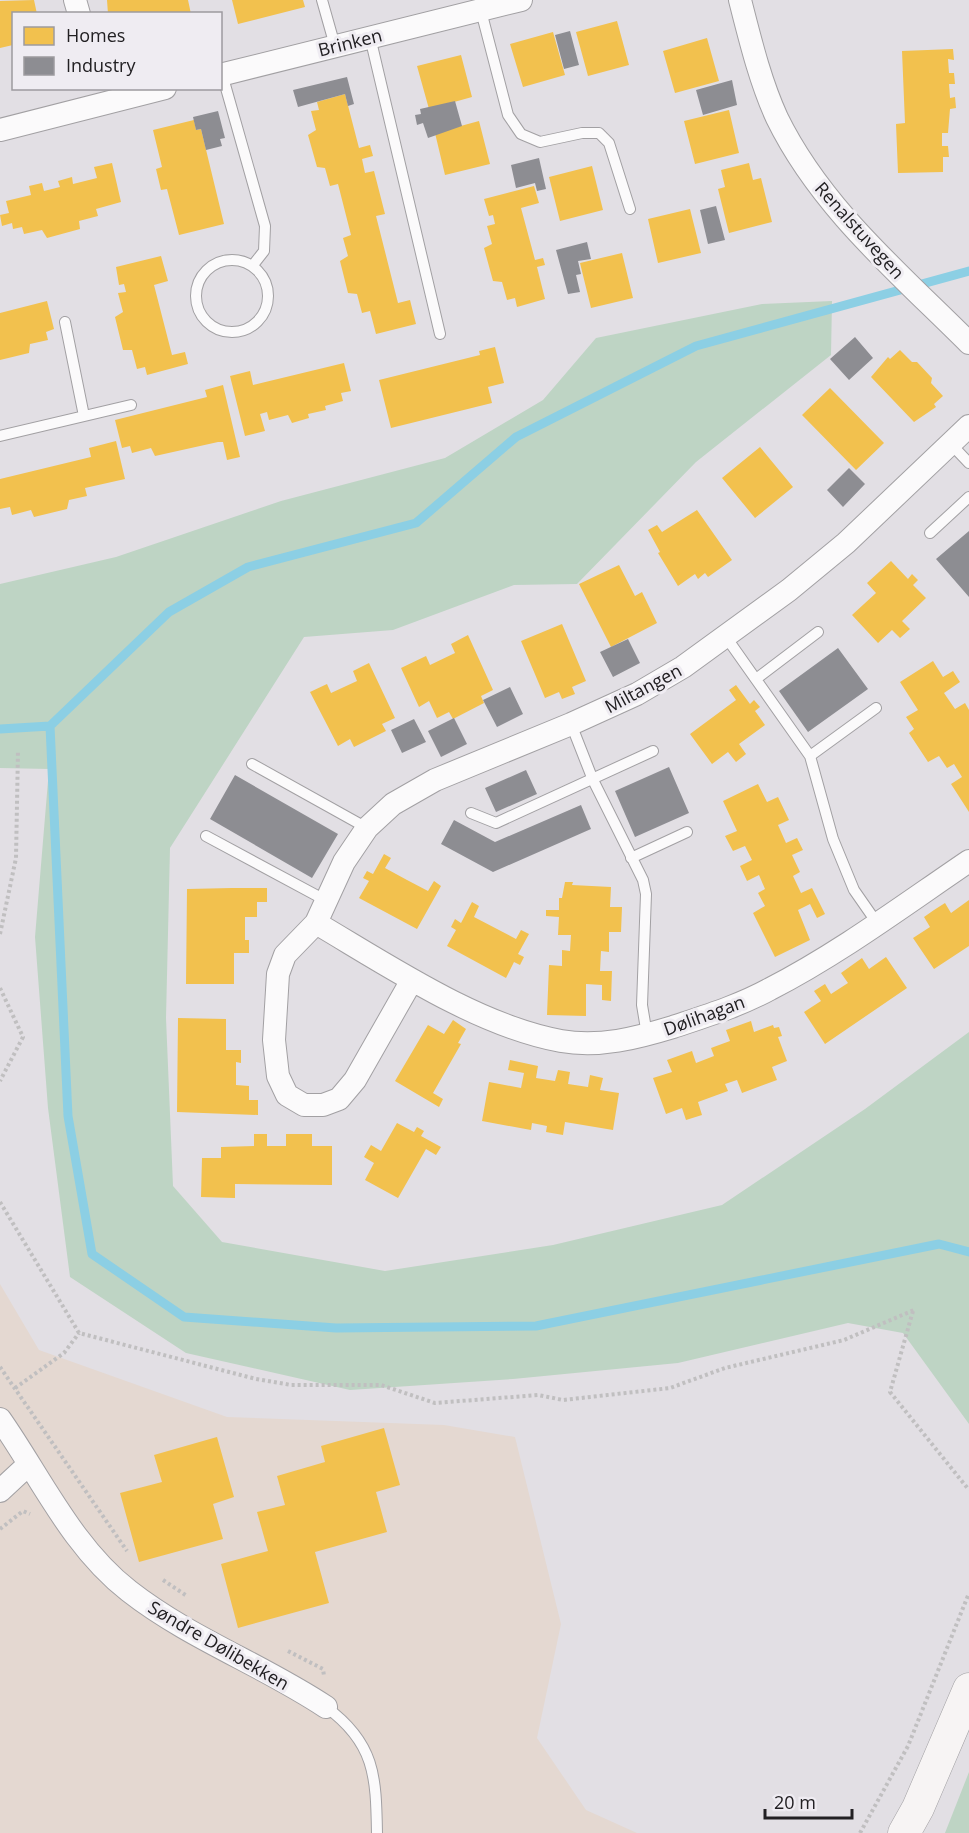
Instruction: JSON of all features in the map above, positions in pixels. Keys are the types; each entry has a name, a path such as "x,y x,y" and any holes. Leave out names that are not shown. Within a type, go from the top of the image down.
{"main road":[{"path":"904,1833 931,1779 969,1689"}],"street":[{"name":"Brinken","path":"222,74 521,0"},
{"name":"Renalstuvegen","path":"740,0 753,52 777,116 800,159 827,198 869,244 969,343"},
{"path":"0,130 101,96 149,90"},
{"name":"Miltangen","path":"316,923 344,862 367,828 393,804 435,780 571,724 646,688 683,667 726,637 846,543 969,426"},
{"name":"Dølihagan","path":"316,923 412,980 486,1016 526,1032 563,1042 605,1044 647,1035 718,1012 770,990 877,923 969,861"},
{"path":"316,923 285,955 278,974 274,1040 278,1076 287,1095 304,1105 323,1105 339,1099 355,1080 412,980"},
{"name":"Søndre Dølibekken","path":"0,1419 81,1540 128,1590 161,1613 326,1707"},
{"path":"0,1491 29,1464"}],"lane":[{"path":"322,0 335,46"},
{"path":"481,11 508,115 521,134 540,142 582,132 599,133 609,143 630,209"},
{"path":"370,37 440,334"},
{"path":"222,77 265,226 264,251 253,265"},
{"path":"228,259 253,265 268,286 267,312 249,330 223,333 202,318 195,294 205,270 228,259"},
{"path":"65,322 84,416"},
{"path":"0,436 131,405"},
{"path":"950,443 969,463"},
{"path":"930,532 969,497"},
{"path":"756,679 818,632"},
{"path":"726,637 810,756 832,839 854,890 877,923"},
{"path":"810,756 876,708"},
{"path":"571,724 593,780 643,880 646,894 642,1005 647,1035"},
{"path":"471,813 496,823 653,751"},
{"path":"252,764 367,828"},
{"path":"632,858 687,832"},
{"path":"206,836 325,900"},
{"name":"Søndre Dølibekken","path":"326,1707 344,1720 360,1737 366,1750 376,1793 377,1833"}],"path":[{"path":"0,934 16,858 18,750"},
{"path":"0,988 23,1037 0,1081"},
{"path":"0,1202 79,1333 256,1379 291,1384 381,1385 435,1403 538,1395 563,1400 670,1388 725,1368 844,1341 914,1310 890,1392 969,1490"},
{"path":"15,1388 64,1353 79,1333"},
{"path":"0,1366 132,1558"},
{"path":"0,1529 23,1511"},
{"path":"160,1578 196,1602"},
{"path":"860,1833 909,1746 969,1593"},
{"path":"283,1649 323,1669 326,1707"}],"shaded area":[{"path":"0,1284 39,1350 227,1417 444,1425 515,1437 561,1624 537,1738 586,1810 637,1833 0,1833"}],"green space":[{"path":"832,301 831,355 696,462 577,584 514,585 393,630 304,637 170,848 166,1018 173,1186 222,1242 385,1271 553,1245 722,1205 865,1109 969,1032 969,1424 903,1333 848,1323 678,1363 513,1379 350,1390 186,1353 70,1277 48,1108 35,937 49,769 0,768 0,584 116,557 281,501 445,458 543,400 596,338 762,304"},
{"path":"969,1772 969,1833 945,1833"}],"building: Homes":[{"path":"34,0 37,12 12,12 12,45 0,48 0,1"},
{"path":"107,0 188,0 191,12 108,12"},
{"path":"232,0 303,0 305,7 238,24"},
{"path":"617,21 629,65 588,76 576,32"},
{"path":"553,32 565,75 523,87 510,44"},
{"path":"707,38 719,81 675,93 663,51"},
{"path":"953,49 954,60 948,59 949,73 954,73 955,84 949,84 950,98 955,97 956,108 950,109 948,133 942,133 942,146 948,146 949,157 943,157 943,172 898,173 896,124 905,123 902,51"},
{"path":"461,55 472,97 429,109 417,66"},
{"path":"345,94 359,148 370,145 373,156 362,159 365,173 374,171 385,214 376,216 398,303 410,300 416,324 376,334 370,311 362,313 357,294 348,293 340,261 348,256 343,238 351,235 338,184 330,186 325,168 317,167 308,135 316,130 311,111 319,110 317,102"},
{"path":"729,110 739,153 695,164 684,121"},
{"path":"194,120 196,130 201,129 224,224 179,235 167,189 161,190 156,169 162,167 153,130"},
{"path":"479,121 490,164 445,175 435,133"},
{"path":"112,163 121,202 96,209 98,216 79,221 80,229 47,238 42,230 24,234 22,227 13,229 12,223 2,226 0,215 9,213 6,201 31,195 29,186 42,183 44,191 60,187 58,181 72,177 73,184 97,178 94,167"},
{"path":"749,163 753,180 761,178 772,222 729,233 718,189 725,187 721,170"},
{"path":"592,166 603,210 560,221 549,177"},
{"path":"534,186 539,203 521,208 535,260 543,258 545,265 537,267 545,299 517,307 515,298 507,300 502,282 493,281 484,248 492,244 487,226 495,224 493,215 489,216 484,199"},
{"path":"690,209 701,253 658,263 648,219"},
{"path":"622,253 633,298 591,308 580,263"},
{"path":"161,256 168,281 154,285 172,355 185,352 188,364 147,375 145,367 137,369 132,350 123,350 115,317 123,312 118,293 126,292 124,284 119,285 116,267"},
{"path":"47,301 54,329 46,332 48,340 30,344 29,353 0,360 0,313"},
{"path":"495,347 504,383 488,387 492,403 391,428 379,380 480,355 479,351"},
{"path":"900,350 912,362 917,362 932,378 931,383 943,396 934,404 936,407 914,422 871,377 888,357 890,359"},
{"path":"344,363 351,391 341,393 343,401 325,406 326,410 308,414 309,418 292,423 288,415 269,420 267,412 260,414 265,431 245,436 230,376 250,371 253,385"},
{"path":"223,385 240,457 227,460 223,442 155,456 151,448 132,453 130,446 122,448 115,420 207,397 205,390"},
{"path":"830,388 884,443 856,470 802,415"},
{"path":"116,441 125,479 85,488 87,496 69,500 67,509 34,517 31,510 12,515 10,507 0,509 0,479 91,457 89,448"},
{"path":"760,447 793,487 755,518 722,478"},
{"path":"697,510 732,560 708,577 705,573 698,579 695,574 678,586 658,553 660,552 648,530 657,525 662,532"},
{"path":"891,561 908,579 912,574 918,580 913,585 926,598 902,621 910,629 900,638 892,630 878,643 852,615 876,593 867,583"},
{"path":"619,565 635,596 642,592 657,623 611,647 579,584"},
{"path":"562,624 586,681 572,687 575,694 562,699 559,692 545,698 521,641"},
{"path":"468,635 493,690 481,696 484,703 453,719 449,712 437,718 429,701 419,707 401,668 426,656 430,665 455,653 451,644"},
{"path":"933,661 943,677 953,671 960,682 944,693 955,709 965,703 969,710 969,812 951,784 962,777 954,764 947,768 939,756 928,762 909,733 914,729 906,717 918,710 900,682"},
{"path":"369,663 395,718 382,724 386,731 354,747 350,739 338,746 310,692 327,684 331,693 357,681 353,671"},
{"path":"736,685 750,704 754,700 760,707 755,711 765,725 739,744 746,754 736,762 728,752 712,764 690,734 736,700 729,690"},
{"path":"758,784 767,802 778,797 789,820 778,825 786,843 797,838 803,850 792,855 800,872 793,876 801,893 812,888 825,914 817,918 810,904 798,910 810,940 775,957 753,913 765,906 758,893 765,889 759,875 747,881 740,866 752,860 745,846 733,851 725,836 737,831 723,801"},
{"path":"384,854 391,858 385,868 428,891 434,881 441,886 417,929 359,898 369,881 363,878 367,871 373,874"},
{"path":"565,882 573,882 572,885 611,887 610,907 622,907 621,932 609,932 609,952 601,951 600,971 612,971 611,1001 602,1000 602,985 586,984 586,1016 547,1015 549,965 562,966 562,950 570,951 571,935 558,935 559,917 546,916 546,910 559,910 559,898 562,898"},
{"path":"267,888 267,902 257,902 257,917 245,917 245,940 249,940 249,953 234,953 234,984 186,984 187,889"},
{"path":"969,900 969,946 934,969 913,938 930,927 924,917 934,910 945,903 951,913"},
{"path":"472,902 479,906 474,917 516,939 521,930 529,934 518,954 524,957 520,965 514,962 506,978 447,946 456,930 451,927 455,919 461,923"},
{"path":"886,957 907,988 825,1044 804,1012 821,1001 814,991 825,984 831,994 848,983 841,973 862,958 869,969"},
{"path":"178,1018 226,1019 226,1050 241,1050 241,1063 236,1062 236,1085 249,1086 249,1100 258,1100 258,1115 177,1112"},
{"path":"453,1020 466,1029 458,1043 461,1044 433,1093 443,1099 439,1107 395,1081 428,1025 444,1034"},
{"path":"751,1021 754,1032 773,1025 774,1028 779,1027 782,1036 778,1037 787,1061 772,1067 777,1080 742,1093 737,1080 725,1084 728,1091 698,1102 702,1115 686,1120 682,1108 666,1114 653,1078 672,1072 667,1060 692,1051 696,1063 714,1056 711,1048 730,1041 726,1030"},
{"path":"510,1060 538,1066 536,1078 555,1081 558,1070 570,1072 568,1084 588,1087 590,1075 603,1078 600,1090 619,1093 613,1130 565,1122 563,1135 546,1132 547,1126 532,1123 531,1130 482,1121 489,1082 521,1088 524,1073 508,1070"},
{"path":"397,1123 414,1132 417,1127 424,1131 421,1136 441,1147 436,1155 426,1149 398,1198 365,1180 374,1163 364,1157 371,1145 381,1151"},
{"path":"254,1134 267,1134 267,1146 286,1146 286,1134 312,1134 312,1146 332,1146 332,1185 235,1184 235,1198 201,1197 202,1158 221,1158 221,1147 254,1146"},
{"path":"384,1428 400,1485 376,1492 387,1532 315,1552 329,1603 238,1628 221,1564 268,1551 257,1512 285,1505 277,1476 325,1462 321,1446"},
{"path":"217,1437 234,1497 213,1504 223,1539 139,1562 120,1493 162,1482 154,1455"}],"building: Industry":[{"path":"570,31 579,65 564,69 555,35"},
{"path":"347,77 354,104 348,106 345,94 298,107 293,90"},
{"path":"732,80 737,105 703,115 696,90"},
{"path":"455,101 462,126 428,138 423,123 417,125 415,115 421,114 420,109"},
{"path":"218,111 225,138 220,139 222,146 206,150 201,129 196,130 193,117"},
{"path":"539,158 546,189 537,191 535,183 516,188 511,165"},
{"path":"716,206 725,240 708,244 700,210"},
{"path":"587,242 591,259 578,261 581,274 576,275 580,292 568,294 556,250"},
{"path":"855,337 873,358 849,380 830,359"},
{"path":"849,468 865,484 843,507 827,490"},
{"path":"969,531 969,597 936,559"},
{"path":"628,639 640,663 613,677 600,652"},
{"path":"838,648 868,689 808,732 779,691"},
{"path":"510,687 523,714 497,727 483,700"},
{"path":"454,718 467,744 441,757 428,731"},
{"path":"414,719 426,742 402,753 391,730"},
{"path":"669,767 689,813 635,837 615,791"},
{"path":"526,770 537,794 496,812 485,788"},
{"path":"235,775 338,834 312,878 210,819"},
{"path":"581,805 591,829 493,872 441,844 454,820 495,842"}],"waterway":[{"path":"969,271 696,346 516,437 416,523 248,567 169,612 50,726 68,1116 92,1254 184,1317 336,1328 536,1326 939,1244 969,1252"},
{"path":"0,729 50,726"}]}
